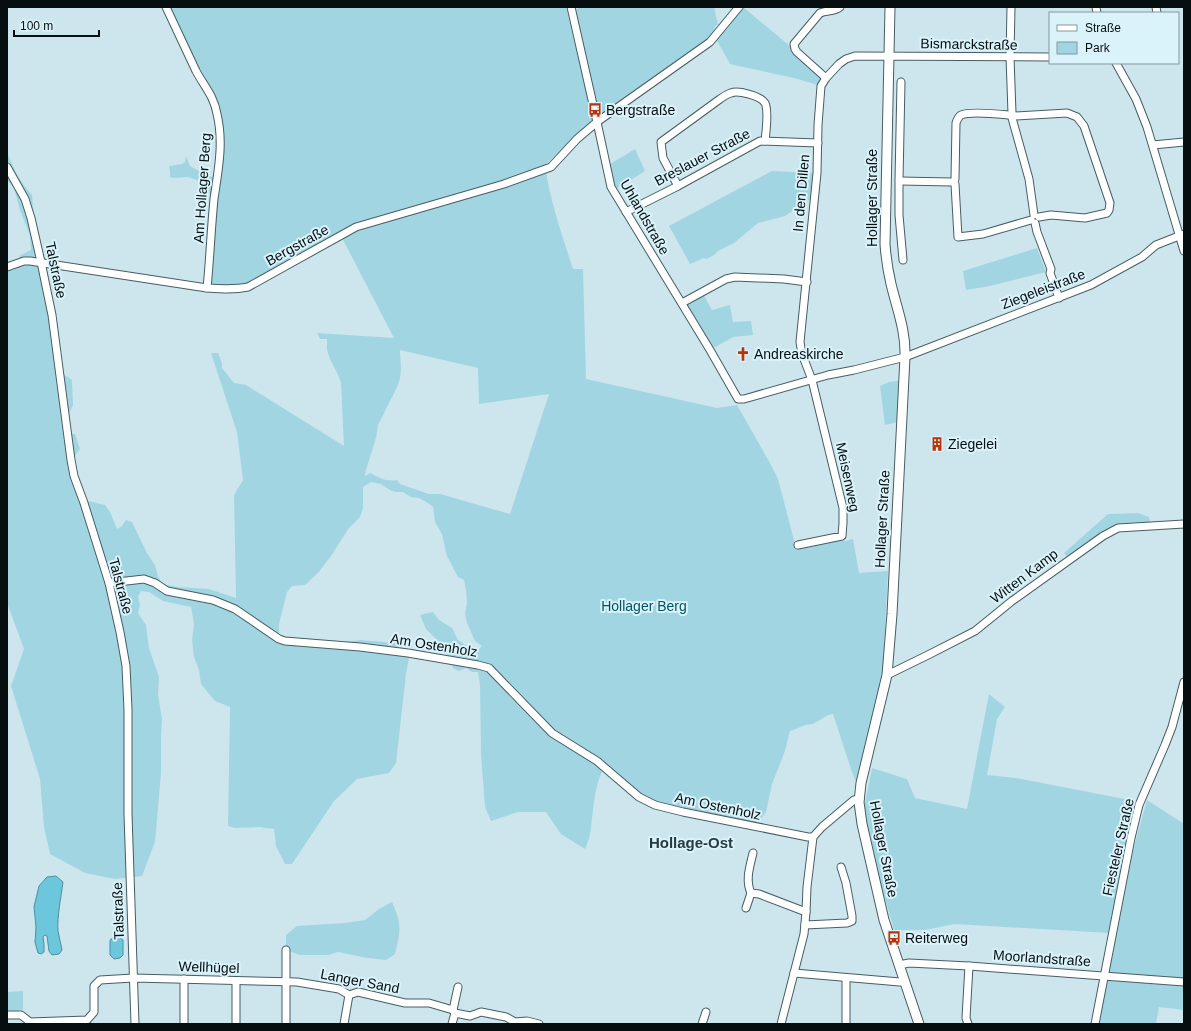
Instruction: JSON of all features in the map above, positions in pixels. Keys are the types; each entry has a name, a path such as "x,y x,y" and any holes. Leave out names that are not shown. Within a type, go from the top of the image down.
{"main road":[{"name":"Hollager Straße","path":"890,7 885,181 885,244 886,261 891,284 903,325 905,357 892,614 887,674 862,783 860,799 862,824 884,920 918,1024"}],"street":[{"name":"Am Hollager Berg","path":"166,7 197,72 211,95 219,126 220,158 214,201 207,288"},
{"name":"Uhlandstraße","path":"571,7 611,187 682,303 738,399"},
{"name":"Bergstraße","path":"7,267 24,261 41,262 207,288 237,290 248,287 356,228 504,184 551,167 577,139 597,122 710,42 739,7"},
{"path":"826,78 797,52 794,44 820,13 832,11 840,7"},
{"path":"1011,7 1010,57 1012,115 1029,179 1037,232 1051,269 1050,273 1058,298"},
{"name":"In den Dillen","path":"812,380 802,354 800,342 817,173 818,125 821,86 826,78 846,59 855,56 888,56"},
{"name":"Bismarckstraße","path":"888,56 1049,58"},
{"path":"1117,64 1136,99 1147,127 1182,234 1184,251"},
{"path":"901,82 899,215 903,260"},
{"path":"678,186 663,158 661,142 730,93 740,92 761,99 765,103 767,110 765,141"},
{"path":"975,113 1012,115 1066,113 1077,117 1084,126 1110,204 1107,213 1085,218 1051,214 983,234 958,237 954,182 956,123 958,118 962,115 975,113"},
{"name":"Breslauer Straße","path":"626,212 678,186 760,141 818,143"},
{"path":"1153,145 1184,142"},
{"name":"Talstraße","path":"7,167 25,199 31,218 53,322 74,476 86,508 109,584 126,666 128,710 128,814 135,1024"},
{"path":"885,181 954,182"},
{"name":"Ziegeleistraße","path":"738,399 744,399 828,375 905,357 1092,285 1142,257 1156,245 1182,234"},
{"path":"682,303 726,279 735,277 784,279 807,282"},
{"name":"Meisenweg","path":"798,545 842,536 843,531 843,508 812,380"},
{"name":"Witten Kamp","path":"887,674 975,631 1012,601 1103,536 1118,528 1184,524"},
{"name":"Am Ostenholz","path":"109,584 144,579 155,583 167,591 213,600 235,609 279,639 285,641 360,647 478,664 489,668 552,732 597,761 644,800 655,805 692,814 813,837"},
{"name":"Fiesteler Straße","path":"1095,1024 1130,838 1144,792 1165,745 1184,682"},
{"path":"781,1024 805,925 807,887 813,837 822,827 854,800 860,799"},
{"path":"746,908 750,893 748,881 753,853"},
{"path":"805,925 847,923 852,921 846,883 841,867"},
{"path":"750,893 759,894 806,912"},
{"path":"286,950 286,1024"},
{"name":"Moorlandstraße","path":"899,965 909,963 969,966 1184,982"},
{"path":"968,1024 966,1018 969,966"},
{"path":"794,973 900,982 904,981"},
{"name":"Wellhügel","path":"87,1022 94,1012 94,986 100,980 133,978 285,981"},
{"path":"846,978 846,1024"},
{"path":"184,979 184,1024"},
{"path":"236,981 236,1024"},
{"name":"Langer Sand","path":"285,981 339,989 349,995 358,992 405,1003 429,1003 470,1016 481,1012 506,1017 515,1023 527,1021 539,1024"},
{"path":"452,1024 458,988"},
{"path":"344,1024 349,995"},
{"path":"702,1024 706,1012"},
{"path":"7,1015 21,1014 31,1023 87,1022"}],"green space":[{"name":"Hollager Berg","path":"165,7 566,7 593,120 545,165 553,205 573,269 583,269 586,379 717,408 737,405 778,479 796,548 853,539 859,573 888,571 883,665 879,689 856,782 833,714 828,715 813,724 790,731 785,751 772,784 766,812 760,820 755,822 655,802 642,795 606,764 596,789 589,840 585,849 561,834 546,812 518,812 491,821 485,807 481,754 480,685 478,672 472,672 466,668 459,671 454,669 444,647 426,629 420,615 433,612 439,620 452,628 458,640 470,648 479,649 482,646 475,641 467,623 465,614 467,603 464,580 458,577 447,556 442,534 435,522 433,507 419,498 411,497 403,492 390,490 381,484 371,482 363,487 363,508 360,517 349,528 331,556 318,573 305,585 292,586 287,592 279,624 279,639 338,646 346,642 360,640 396,643 410,653 406,674 396,763 389,773 357,779 334,801 292,864 285,864 276,846 274,829 260,827 235,828 228,826 230,707 215,701 201,684 199,670 194,657 192,640 194,624 191,607 163,601 149,592 141,591 138,597 140,605 138,613 146,625 149,648 159,677 158,695 162,719 161,773 155,842 142,876 115,879 85,873 50,854 44,827 40,779 11,686 24,649 7,603 7,267 21,262 19,256 31,250 30,236 20,210 14,188 7,180 7,152 17,175 32,195 60,372 72,380 73,405 66,420 67,434 75,434 80,449 71,461 84,503 89,501 105,505 110,512 117,529 122,526 126,520 132,522 147,553 155,565 162,584 178,587 209,589 236,598 234,495 243,480 237,432 211,353 218,353 222,363 222,368 234,383 246,385 344,446 341,383 328,353 327,339 320,339 317,333 394,338 341,236 248,287 207,288 214,198 207,191 202,182 188,177 170,177 169,166 182,164 185,162 186,156 190,166 206,175 217,178 217,114","holes":["400,350 478,368 479,404 549,394 510,514 440,494 429,494 400,484 397,480 386,480 370,473 365,476 378,425 399,382 401,367"]},
{"path":"579,7 714,7 718,25 716,25 712,34 703,43 604,113 599,111 575,11"},
{"path":"739,7 743,7 826,78 821,86 798,79 730,64 715,37"},
{"path":"635,149 645,171 613,191 607,166"},
{"path":"772,171 815,173 812,198 785,216 758,223 734,243 718,251 707,259 704,258 690,264 669,226"},
{"path":"1037,248 1046,272 990,286 966,290 963,271"},
{"path":"702,292 712,310 730,305 733,322 751,321 753,335 733,337 710,350 682,303"},
{"path":"904,380 902,421 885,425 880,386 889,382"},
{"path":"1138,513 1149,517 1151,527 1118,528 1069,559 1064,553 1108,514"},
{"path":"989,694 1005,707 997,719 987,775 1016,778 1135,801 1109,933 954,924 925,930 894,930 879,877 864,808 872,768 907,779 915,798 967,809"},
{"path":"1147,800 1184,824 1184,1010 1159,1007 1156,1024 1095,1024 1129,865"},
{"path":"392,902 398,916 400,928 395,954 386,960 338,952 329,955 300,955 286,950 286,935 297,926 345,923 365,920 379,909"},
{"path":"23,991 23,1010 7,1011 7,992"}],"shaded area":[{"path":"56,876 63,882 58,925 62,950 59,954 52,955 49,951 47,936 45,935 43,937 44,952 41,954 38,953 35,942 36,927 34,907 39,886 47,877"},
{"path":"114,937 119,937 123,940 123,955 120,958 114,959 110,955 110,940"}],"place":[{"name":"Bergstraße","path":"595,110"},
{"name":"Andreaskirche","path":"743,354"},
{"name":"Ziegelei","path":"937,444"},
{"name":"Reiterweg","path":"894,938"}],"district":[{"name":"Hollage-Ost","path":"691,843"}]}
